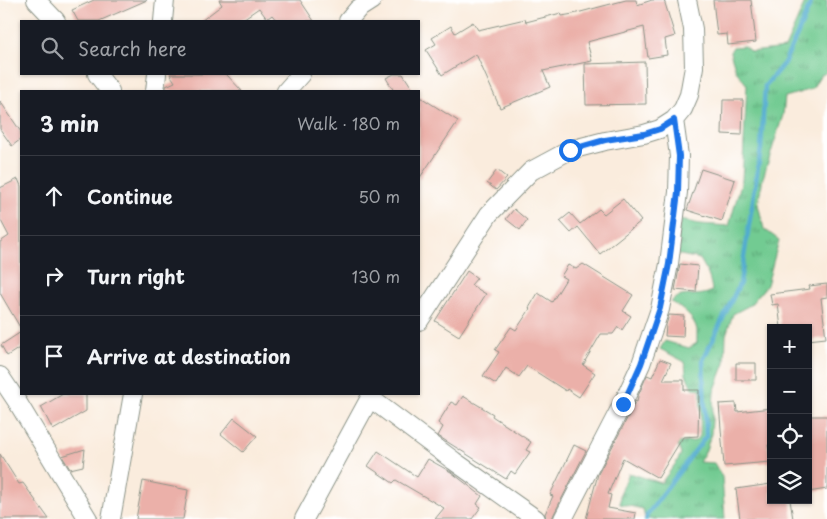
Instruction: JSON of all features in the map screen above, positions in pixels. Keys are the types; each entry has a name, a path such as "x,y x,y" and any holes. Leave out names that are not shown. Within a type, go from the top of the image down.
{"street":[{"path":"36,0 55,20"},
{"path":"163,20 165,0"},
{"path":"349,20 358,9 372,0"},
{"path":"420,319 489,214 531,171 570,150 605,140 644,134 660,129 674,120 683,109 689,95 694,67 693,30 687,0"},
{"path":"98,75 109,90"},
{"path":"155,90 157,75"},
{"path":"287,90 300,75"},
{"path":"563,519 627,396 641,364 660,308 669,264 678,192 679,156 674,120"},
{"path":"0,376 88,519"},
{"path":"111,519 133,395"},
{"path":"304,519 371,396 454,461 536,519"}],"green space":[{"path":"806,0 827,0 827,72 820,76 812,89 785,97 783,115 763,178 758,204 764,229 779,240 767,285 750,305 733,314 726,335 725,363 714,392 711,434 706,450 699,462 714,463 722,477 725,519 645,519 643,509 620,504 620,494 629,473 661,483 681,454 677,443 694,441 700,436 701,389 692,388 686,374 685,362 660,349 665,341 689,348 697,343 697,330 694,321 671,302 680,296 712,291 708,274 700,259 676,254 680,220 700,224 729,226 742,180 747,85 736,71 730,52 733,47 744,46 751,52 785,48"}],"building":[{"path":"94,0 147,0 101,20 77,20 72,10"},
{"path":"219,0 300,0 313,20 276,20 272,15 267,19 259,8 241,20 202,20 222,5"},
{"path":"626,0 636,0 637,5 652,0 664,0 675,36 665,39 667,55 648,58 644,27 587,42 592,61 543,71 550,87 500,108 476,54 442,75 426,50 436,44 432,38 451,26 455,33 473,22 478,30 525,19 526,22 561,13 562,16 573,14"},
{"path":"713,0 751,0 756,42 728,45 727,34 717,35"},
{"path":"645,62 646,104 586,105 585,64"},
{"path":"171,75 227,75 241,90 166,90 166,86 175,82"},
{"path":"392,75 404,75 413,90 393,90 386,78"},
{"path":"420,97 458,121 420,178"},
{"path":"723,100 743,100 742,135 722,134"},
{"path":"0,101 20,131 20,140 12,146 0,129"},
{"path":"701,169 735,180 722,221 687,210"},
{"path":"497,170 507,178 496,190 487,183"},
{"path":"18,179 20,184 20,327 0,293 0,242 9,236 0,219 0,188"},
{"path":"623,199 641,221 600,254 578,227 571,233 560,221 570,213 580,224 599,209 604,214"},
{"path":"514,209 527,220 520,230 506,219"},
{"path":"583,264 633,295 623,311 631,316 622,330 618,327 613,334 601,334 585,361 583,365 595,373 579,397 567,389 566,391 527,366 519,377 506,368 496,384 483,376 499,352 495,350 511,327 516,330 538,293 552,302 566,279 561,276 568,265 576,269"},
{"path":"680,264 698,266 696,292 675,290"},
{"path":"467,271 477,278 471,285 486,294 459,336 435,321"},
{"path":"827,284 827,297 821,298 826,338 812,340 812,324 780,324 778,304 772,305 770,294 810,289 809,286"},
{"path":"669,315 684,316 683,337 665,336"},
{"path":"20,333 20,348 7,356 1,345"},
{"path":"660,359 671,363 663,380 684,380 684,390 699,390 698,436 683,437 658,478 623,458 608,494 611,495 608,508 636,513 635,519 586,519 598,474 635,401 637,402 647,375 652,377"},
{"path":"736,363 756,363 756,380 736,380"},
{"path":"61,395 86,395 86,411 53,430 41,407"},
{"path":"463,396 493,414 492,416 531,442 526,450 530,452 515,474 511,471 506,479 438,436 443,427 438,423 451,402 457,405"},
{"path":"736,403 737,412 767,408 767,462 724,466 719,404"},
{"path":"812,416 827,416 827,489 812,491"},
{"path":"234,418 257,436 243,452 221,434"},
{"path":"574,445 586,451 552,519 546,519 545,514 553,496 550,495"},
{"path":"85,449 83,466 70,469 62,456"},
{"path":"378,451 417,477 428,459 451,472 482,496 477,504 481,507 472,519 435,519 444,508 396,480 393,483 368,466"},
{"path":"0,454 19,484 23,483 49,519 0,519"},
{"path":"143,481 188,490 183,519 136,519"},
{"path":"767,485 767,504 791,504 793,519 740,519 736,489"}],"waterway":[{"path":"646,519 647,515 706,436 703,360 740,283 761,148 765,86 784,63 812,0"}],"route":[{"path":"570,150 605,140 644,134 660,129 674,120 679,156 678,192 669,264 660,308 641,364 623,404"}]}
